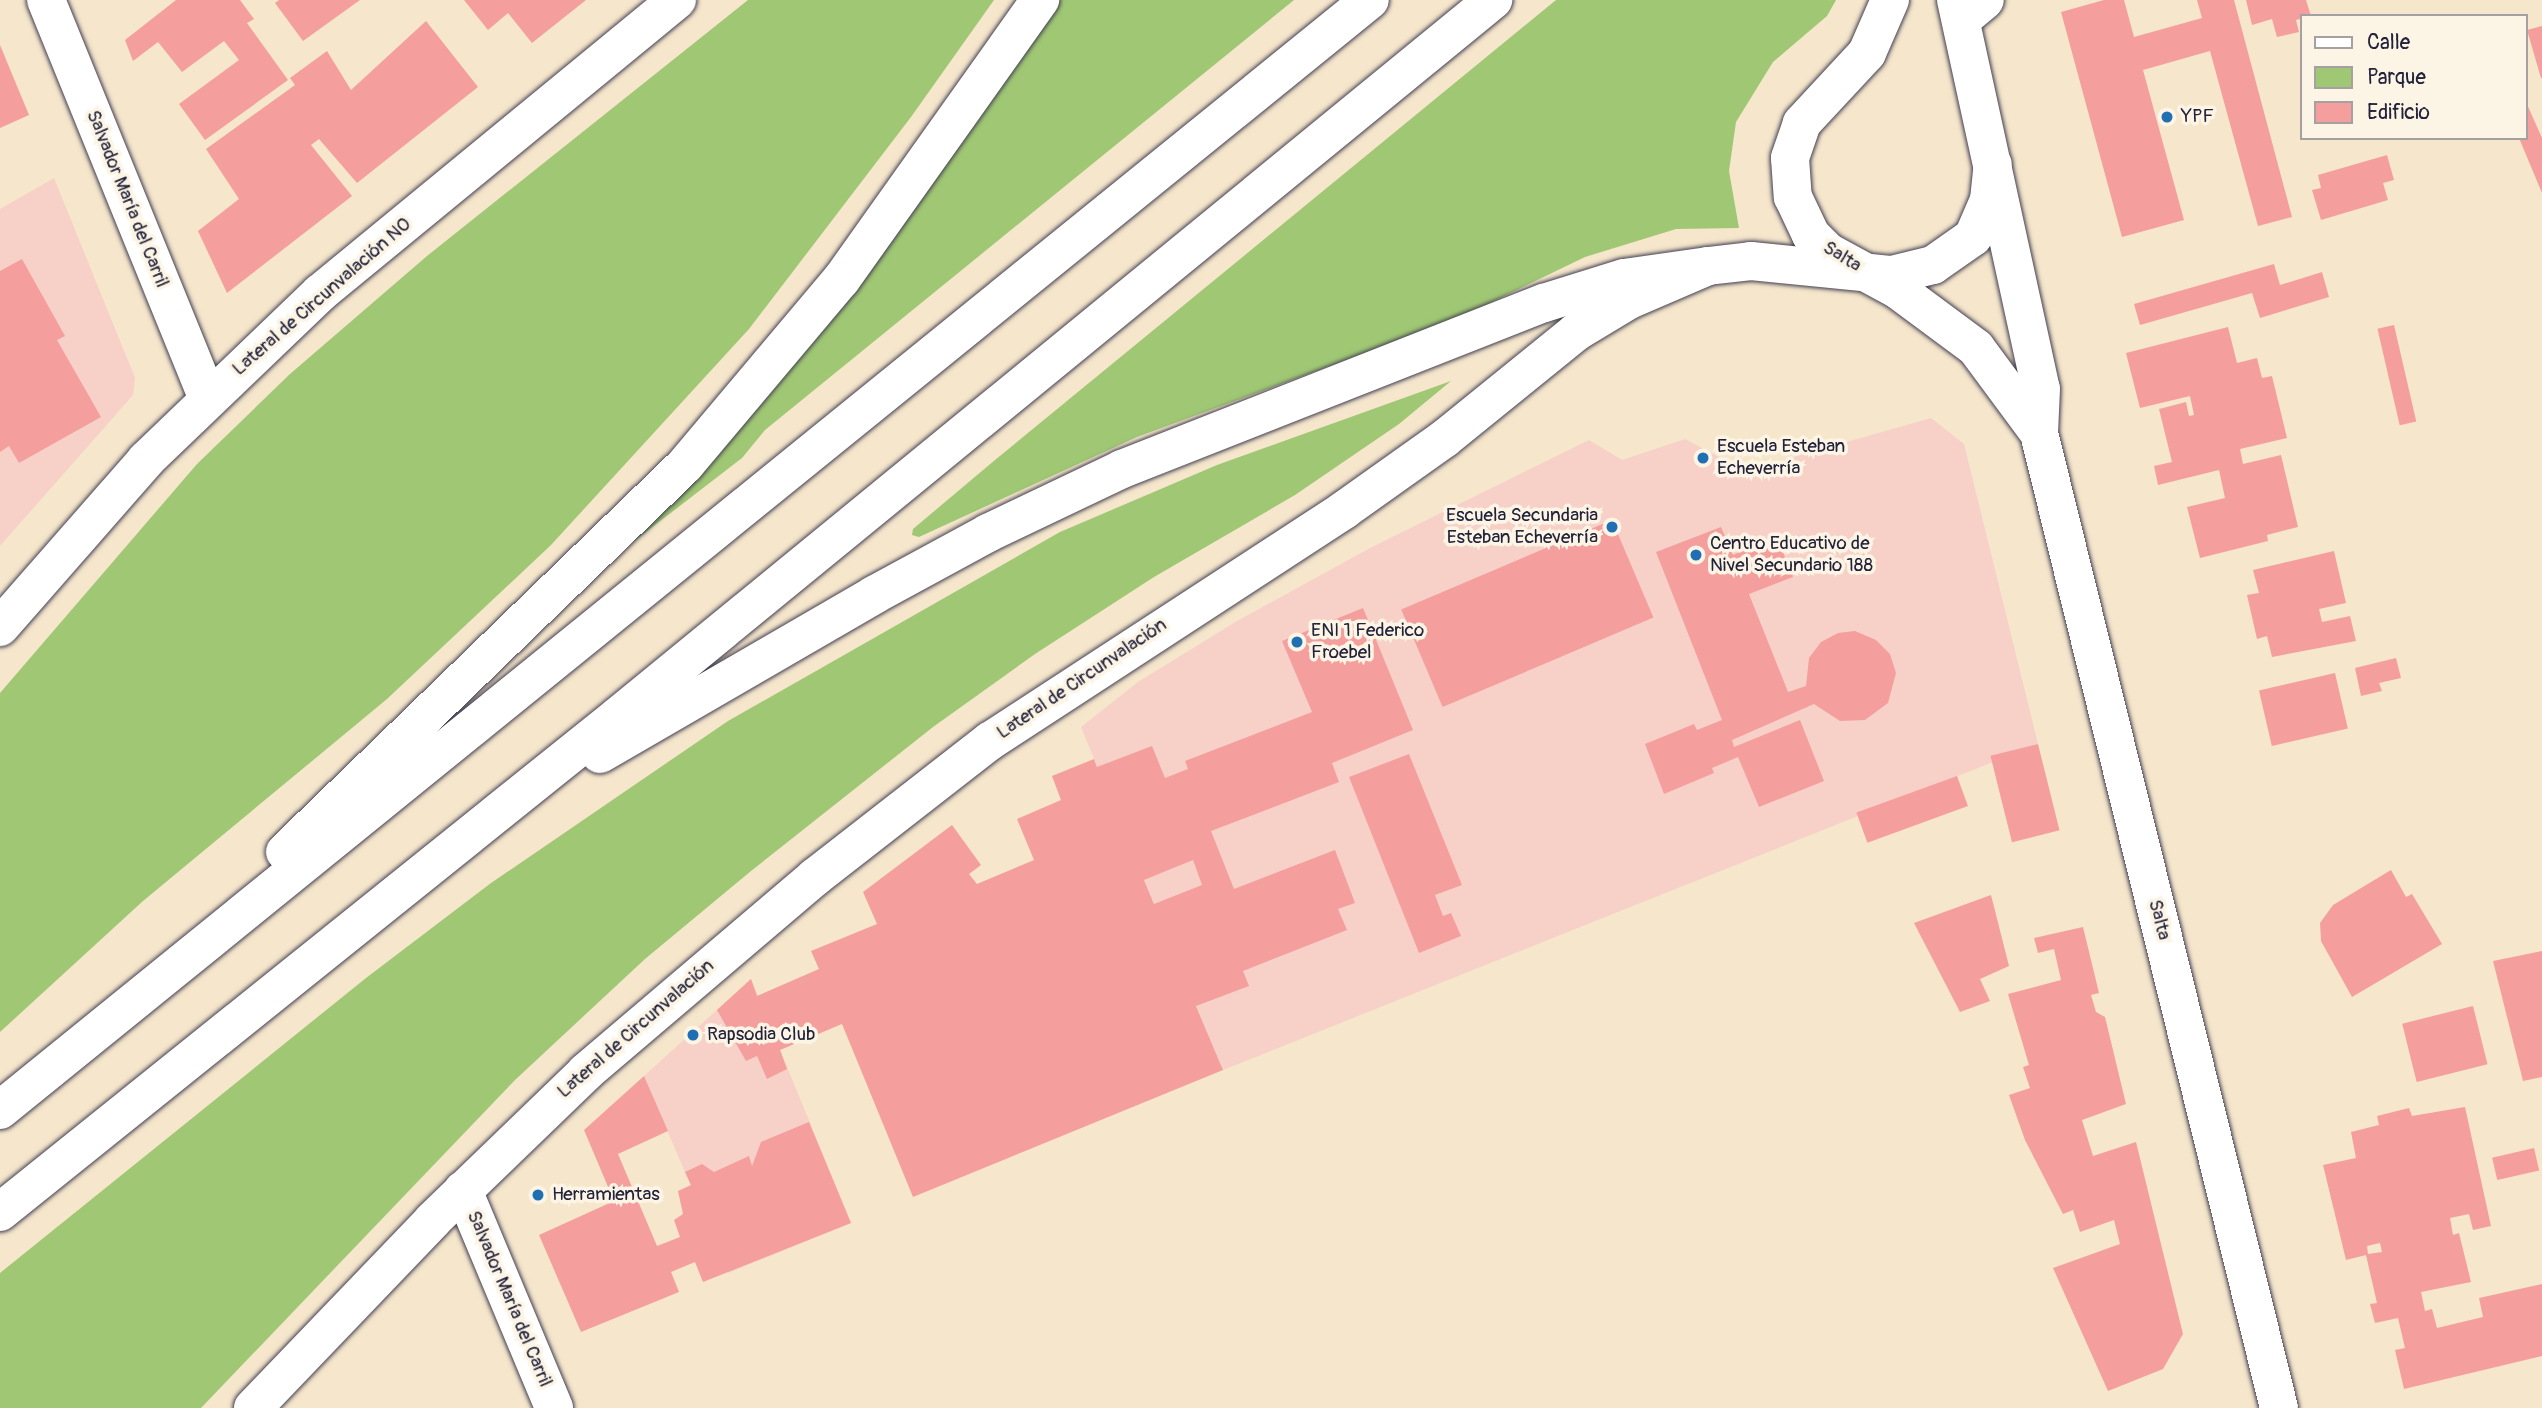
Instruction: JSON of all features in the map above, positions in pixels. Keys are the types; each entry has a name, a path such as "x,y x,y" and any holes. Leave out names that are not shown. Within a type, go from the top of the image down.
{"main road":[{"name":"Salvador María del Carril","path":"46,0 208,398"},
{"name":"Lateral de Circunvalación NO","path":"0,627 146,460 208,398 330,285 677,0"},
{"path":"152,986 685,465 841,280 1040,0"},
{"path":"0,1110 1370,0"},
{"path":"0,1212 1493,0"},
{"name":"Salta","path":"1890,0 1867,52 1802,123 1790,158 1793,197 1811,235 1828,253 1869,274 1949,324 1976,348 2039,433"},
{"name":"Salta","path":"1968,7 1993,164 2041,388 2039,433 2276,1407"},
{"name":"Lateral de Circunvalación","path":"253,1408 463,1190 651,1014 815,877 990,741 1365,495 1444,439 1576,332 1629,300 1708,266 1751,261 1869,274 1908,272 1956,253 1980,223 1989,200 1993,164"},
{"path":"486,820 874,595 988,533 1122,468 1544,303 1624,278 1708,266"},
{"name":"Salvador María del Carril","path":"463,1190 554,1408"}],"shaded area":[{"path":"54,178 135,378 133,395 0,546 0,209"},
{"path":"1931,418 1964,444 2038,744 1223,1070 1081,727 1138,682 1237,621 1372,547 1589,440 1622,460 1685,439 1745,471"},
{"path":"751,979 851,1223 728,1273 644,1076"}],"green space":[{"path":"748,0 994,0 911,117 749,329 551,545 387,699 143,901 0,1032 0,693 197,464 290,374 427,256"},
{"path":"1060,0 1294,0 765,430 742,458 633,542 939,170"},
{"path":"1556,0 1836,0 1827,16 1773,62 1736,122 1729,171 1739,228 1676,229 1585,257 1457,319 1137,437 919,537 912,535 913,529 995,460"},
{"path":"1451,381 1399,424 1295,495 1154,577 1035,654 933,727 751,871 645,959 515,1080 201,1408 0,1408 0,1273 366,978 491,883 728,721 1060,532 1217,465"}],"building":[{"path":"176,0 240,0 254,19 247,23 288,80 205,140 179,104 239,60 224,41 182,72 158,42 133,61 125,40"},
{"path":"279,0 360,0 303,41 275,3"},
{"path":"464,0 586,0 532,43 508,13 488,30"},
{"path":"2104,0 2124,0 2134,37 2202,18 2197,0 2234,0 2292,217 2258,226 2210,51 2143,70 2184,220 2122,237 2061,12"},
{"path":"2246,0 2306,0 2310,14 2300,14 2300,19 2296,20 2299,32 2277,37 2272,19 2252,25"},
{"path":"426,21 478,87 357,183 319,139 311,145 352,196 227,293 198,231 239,199 206,149 295,85 290,78 327,51 351,90"},
{"path":"2542,26 2542,78 2528,33 2528,30"},
{"path":"0,45 29,115 0,128"},
{"path":"2528,106 2542,138 2542,193 2520,140 2528,140"},
{"path":"2387,155 2394,180 2383,183 2388,200 2321,220 2312,190 2321,188 2318,175"},
{"path":"22,259 65,336 57,340 101,417 19,463 9,446 0,452 0,271"},
{"path":"2274,264 2280,285 2322,272 2329,297 2260,318 2252,293 2140,325 2134,304"},
{"path":"2394,325 2416,421 2400,425 2377,329"},
{"path":"2228,327 2237,363 2257,358 2262,378 2272,376 2287,438 2240,449 2243,464 2281,455 2298,527 2267,535 2268,541 2200,558 2187,507 2225,498 2219,470 2158,485 2154,466 2172,462 2159,409 2186,402 2189,416 2194,415 2190,396 2140,408 2126,353"},
{"path":"1612,520 1653,618 1443,707 1401,609"},
{"path":"1721,527 1733,555 1777,537 1793,577 1749,594 1788,692 1806,686 1809,658 1821,642 1838,633 1855,631 1876,640 1890,654 1896,673 1888,703 1865,720 1840,721 1814,704 1732,740 1734,747 1800,720 1824,781 1759,807 1738,757 1712,768 1714,773 1664,794 1645,744 1694,724 1697,730 1722,720 1656,552"},
{"path":"2334,551 2346,603 2319,609 2322,622 2350,616 2356,641 2272,657 2267,636 2257,639 2247,595 2259,593 2253,570"},
{"path":"1363,608 1413,730 1332,763 1339,782 1211,831 1234,889 1335,850 1355,903 1338,909 1347,930 1243,971 1249,986 1196,1006 1223,1070 913,1197 842,1024 780,1050 787,1069 767,1079 757,1056 746,1061 717,1010 751,979 757,996 819,969 811,951 877,924 863,892 952,825 981,865 969,874 977,884 1034,860 1017,819 1061,800 1052,776 1094,759 1097,767 1152,746 1165,778 1188,769 1185,761 1312,712 1282,641","holes":["1193,860 1202,885 1154,904 1144,880"]},
{"path":"2396,658 2401,678 2379,683 2382,691 2361,696 2355,668"},
{"path":"2335,673 2348,729 2272,746 2259,691"},
{"path":"2038,744 2060,830 2012,842 1990,756"},
{"path":"1409,754 1462,885 1435,895 1443,916 1451,913 1461,936 1419,953 1349,777"},
{"path":"1957,776 1968,806 1867,843 1856,813"},
{"path":"2391,870 2406,897 2412,894 2442,944 2352,997 2321,941 2320,923 2333,905"},
{"path":"1991,895 2009,966 1980,979 1990,1001 1960,1012 1914,923"},
{"path":"2083,927 2099,993 2091,995 2096,1012 2105,1017 2126,1104 2082,1120 2093,1156 2136,1142 2183,1334 2163,1369 2108,1391 2053,1268 2120,1244 2114,1220 2080,1232 2073,1210 2063,1214 2025,1140 2009,1095 2030,1088 2023,1067 2029,1065 2008,994 2061,980 2054,949 2038,953 2034,938"},
{"path":"2542,951 2542,1077 2523,1081 2493,961"},
{"path":"2473,1006 2488,1064 2417,1082 2402,1024"},
{"path":"644,1076 668,1131 618,1154 657,1246 680,1237 674,1220 683,1214 678,1191 691,1185 685,1172 702,1164 714,1172 749,1156 752,1166 761,1142 809,1122 851,1223 703,1282 695,1262 671,1272 679,1292 581,1332 539,1235 614,1201 584,1130"},
{"path":"2465,1107 2491,1226 2473,1230 2469,1214 2450,1218 2453,1235 2459,1233 2471,1282 2421,1292 2425,1311 2432,1309 2437,1328 2483,1317 2479,1298 2542,1284 2542,1356 2404,1389 2395,1350 2405,1348 2398,1318 2375,1323 2370,1304 2377,1303 2366,1255 2346,1260 2323,1165 2356,1158 2351,1132 2379,1125 2377,1116 2409,1108 2412,1116","holes":["2380,1243 2382,1252 2368,1254 2367,1246"]},
{"path":"2534,1148 2539,1170 2497,1180 2492,1158"}],"place":[{"name":"YPF","path":"2167,117"},
{"name":"Escuela Esteban Echeverría","path":"1703,458"},
{"name":"Escuela Secundaria Esteban Echeverría","path":"1612,527"},
{"name":"Centro Educativo de Nivel Secundario 188","path":"1696,555"},
{"name":"ENI 1 Federico Froebel","path":"1297,642"},
{"name":"Rapsodia Club","path":"693,1035"},
{"name":"Herramientas","path":"538,1195"}]}
